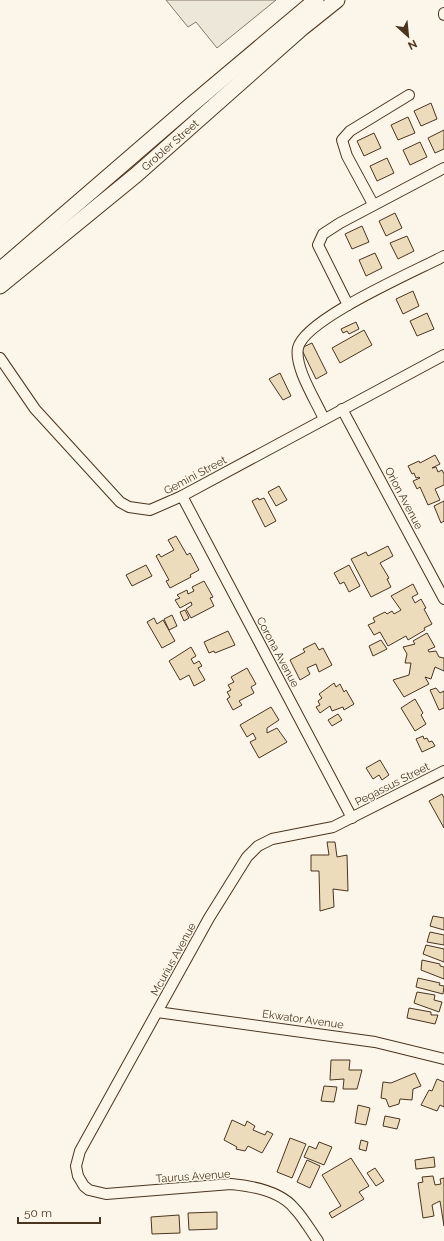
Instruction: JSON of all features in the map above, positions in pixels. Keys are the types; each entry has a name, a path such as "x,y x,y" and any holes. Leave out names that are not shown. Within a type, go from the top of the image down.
{"main road":[{"name":"Grobler Street","path":"1,283 190,106 316,0"},
{"path":"302,28 310,14 324,0"},
{"name":"Grobler Street","path":"1,283 136,175 302,28 337,0"}],"street":[{"path":"373,204 347,156 343,146 343,138 350,131 409,95"},
{"path":"348,305 321,252 318,245 319,239 323,234 373,204 444,168"},
{"path":"324,419 300,368 298,349 305,335 317,324 348,305 444,256"},
{"name":"Gemini Street","path":"0,358 35,409 120,502 129,508 150,510 182,496 444,355"},
{"name":"Orion Avenue","path":"342,409 444,599"},
{"name":"Corona Avenue","path":"182,496 352,818"},
{"name":"Pegassus Street","path":"352,818 444,771"},
{"name":"Mcurius Avenue","path":"78,1176 76,1166 80,1151 209,918 247,857 253,850 272,839 333,827 352,818"},
{"name":"Ekwator Avenue","path":"158,1012 375,1042 444,1059"},
{"name":"Taurus Avenue","path":"78,1176 84,1186 89,1190 106,1194 231,1184 246,1185 282,1198 294,1207 318,1241"}],"shaded area":[{"path":"166,0 276,0 217,48 196,22 188,27"}],"building":[{"path":"431,103 437,119 421,126 414,111"},
{"path":"408,117 415,133 398,140 391,125"},
{"path":"444,130 444,149 435,153 428,138"},
{"path":"374,133 381,148 364,156 357,141"},
{"path":"420,142 427,157 410,165 403,150"},
{"path":"387,158 394,173 377,181 370,166"},
{"path":"395,213 402,228 386,236 379,221"},
{"path":"362,226 369,242 352,249 345,234"},
{"path":"407,236 414,251 398,259 390,243"},
{"path":"375,253 382,268 366,276 359,260"},
{"path":"413,291 419,306 403,314 396,299"},
{"path":"427,313 434,329 417,336 410,321"},
{"path":"356,322 359,329 349,334 347,331 343,333 341,329"},
{"path":"364,330 372,345 340,363 332,348"},
{"path":"312,343 327,373 316,379 301,348"},
{"path":"280,373 291,396 283,400 269,379"},
{"path":"435,455 440,464 432,468 436,467 438,472 442,470 444,474 444,485 435,489 440,500 428,505 420,487 417,489 413,481 420,478 416,478 414,473 412,474 408,466 419,461 420,463"},
{"path":"279,486 287,500 276,506 268,492"},
{"path":"258,498 259,500 264,498 276,521 265,527 252,501"},
{"path":"444,501 444,521 441,523 434,506"},
{"path":"176,536 187,555 190,553 199,570 190,575 191,577 170,588 166,581 169,580 156,556 159,554 161,557 174,550 168,540"},
{"path":"388,546 393,556 380,563 389,578 387,579 391,587 371,597 351,559 366,552 368,556"},
{"path":"146,565 152,576 132,586 126,575"},
{"path":"349,565 360,586 349,592 344,582 340,584 334,573"},
{"path":"204,581 213,597 210,598 214,606 191,618 186,609 192,605 191,602 180,608 175,600 180,598 177,595 187,590 188,594 194,591 192,587"},
{"path":"413,584 418,594 412,597 415,603 421,599 426,608 424,609 432,624 408,640 406,636 388,646 380,632 374,635 368,625 375,622 373,618 385,612 387,614 392,611 394,614 401,610 391,596"},
{"path":"185,610 189,618 184,621 180,612"},
{"path":"172,615 177,626 169,630 164,619"},
{"path":"154,618 157,624 163,620 175,641 162,648 147,622"},
{"path":"228,631 235,645 215,653 214,651 209,653 204,642"},
{"path":"427,633 435,647 428,650 429,652 436,651 439,657 444,658 444,671 435,667 431,679 425,677 429,684 404,697 393,680 409,675 411,663 405,663 407,654 403,647 415,644 413,641"},
{"path":"381,640 387,649 373,656 369,646"},
{"path":"315,643 319,650 323,648 332,665 319,672 316,664 307,668 310,674 300,680 290,660 305,652 303,649"},
{"path":"191,647 196,656 191,659 194,664 199,661 202,666 198,668 205,680 194,686 189,675 180,680 169,661"},
{"path":"247,668 256,684 251,687 254,693 239,701 242,705 233,710 227,699 230,697 227,692 231,690 228,685 234,682 231,677"},
{"path":"334,683 336,687 340,684 344,692 346,690 354,704 344,710 343,707 332,711 330,706 320,713 316,707 320,705 318,701 322,698 319,694"},
{"path":"436,688 440,693 444,691 444,708 439,710 430,690"},
{"path":"415,699 423,713 421,715 426,724 415,731 401,708"},
{"path":"271,707 279,720 267,728 267,733 277,728 287,742 259,758 250,742 256,739 253,733 247,737 240,725"},
{"path":"338,714 342,720 332,726 328,720"},
{"path":"423,736 424,739 427,738 429,742 432,741 435,746 422,752 416,739"},
{"path":"380,760 389,775 382,780 379,775 373,779 366,768"},
{"path":"442,794 444,798 444,828 429,801"},
{"path":"327,842 335,842 337,857 347,855 348,891 333,889 334,907 320,911 319,871 311,871 311,855 329,855"},
{"path":"433,916 444,918 444,930 430,926"},
{"path":"430,932 444,935 444,945 427,942"},
{"path":"426,945 444,949 444,962 423,954"},
{"path":"422,960 440,964 440,966 444,967 444,979 421,970"},
{"path":"418,978 440,983 439,985 444,986 443,994 416,987"},
{"path":"417,992 435,995 434,1000 442,1002 439,1012 414,1003"},
{"path":"409,1008 431,1012 431,1015 438,1015 435,1024 407,1018"},
{"path":"331,1060 350,1060 349,1070 362,1070 357,1089 343,1089 344,1079 330,1080"},
{"path":"415,1073 421,1086 413,1089 412,1100 400,1099 399,1104 389,1107 386,1099 381,1098 383,1082 391,1083"},
{"path":"437,1079 444,1082 444,1107 440,1105 437,1111 421,1105 429,1090 432,1091"},
{"path":"324,1086 337,1087 334,1102 321,1101"},
{"path":"358,1105 370,1108 366,1125 355,1123"},
{"path":"385,1116 400,1119 397,1129 383,1126"},
{"path":"232,1120 245,1126 247,1121 255,1126 253,1130 265,1135 267,1131 273,1134 262,1153 248,1146 245,1151 236,1149 237,1147 224,1140"},
{"path":"290,1138 306,1144 292,1178 277,1172"},
{"path":"361,1140 368,1142 366,1151 359,1149"},
{"path":"319,1142 332,1147 324,1165 304,1157 309,1146 316,1149"},
{"path":"434,1157 435,1167 416,1169 415,1160"},
{"path":"351,1158 369,1186 359,1192 364,1199 332,1218 329,1213 341,1206 322,1175"},
{"path":"307,1160 320,1166 310,1188 297,1182"},
{"path":"375,1168 384,1181 376,1186 367,1173"},
{"path":"433,1176 435,1185 441,1184 440,1179 444,1178 444,1226 440,1201 432,1205 434,1216 423,1218 418,1183 423,1182 422,1177"},
{"path":"217,1212 217,1229 189,1230 188,1213"},
{"path":"179,1215 180,1233 152,1234 151,1217"}]}
